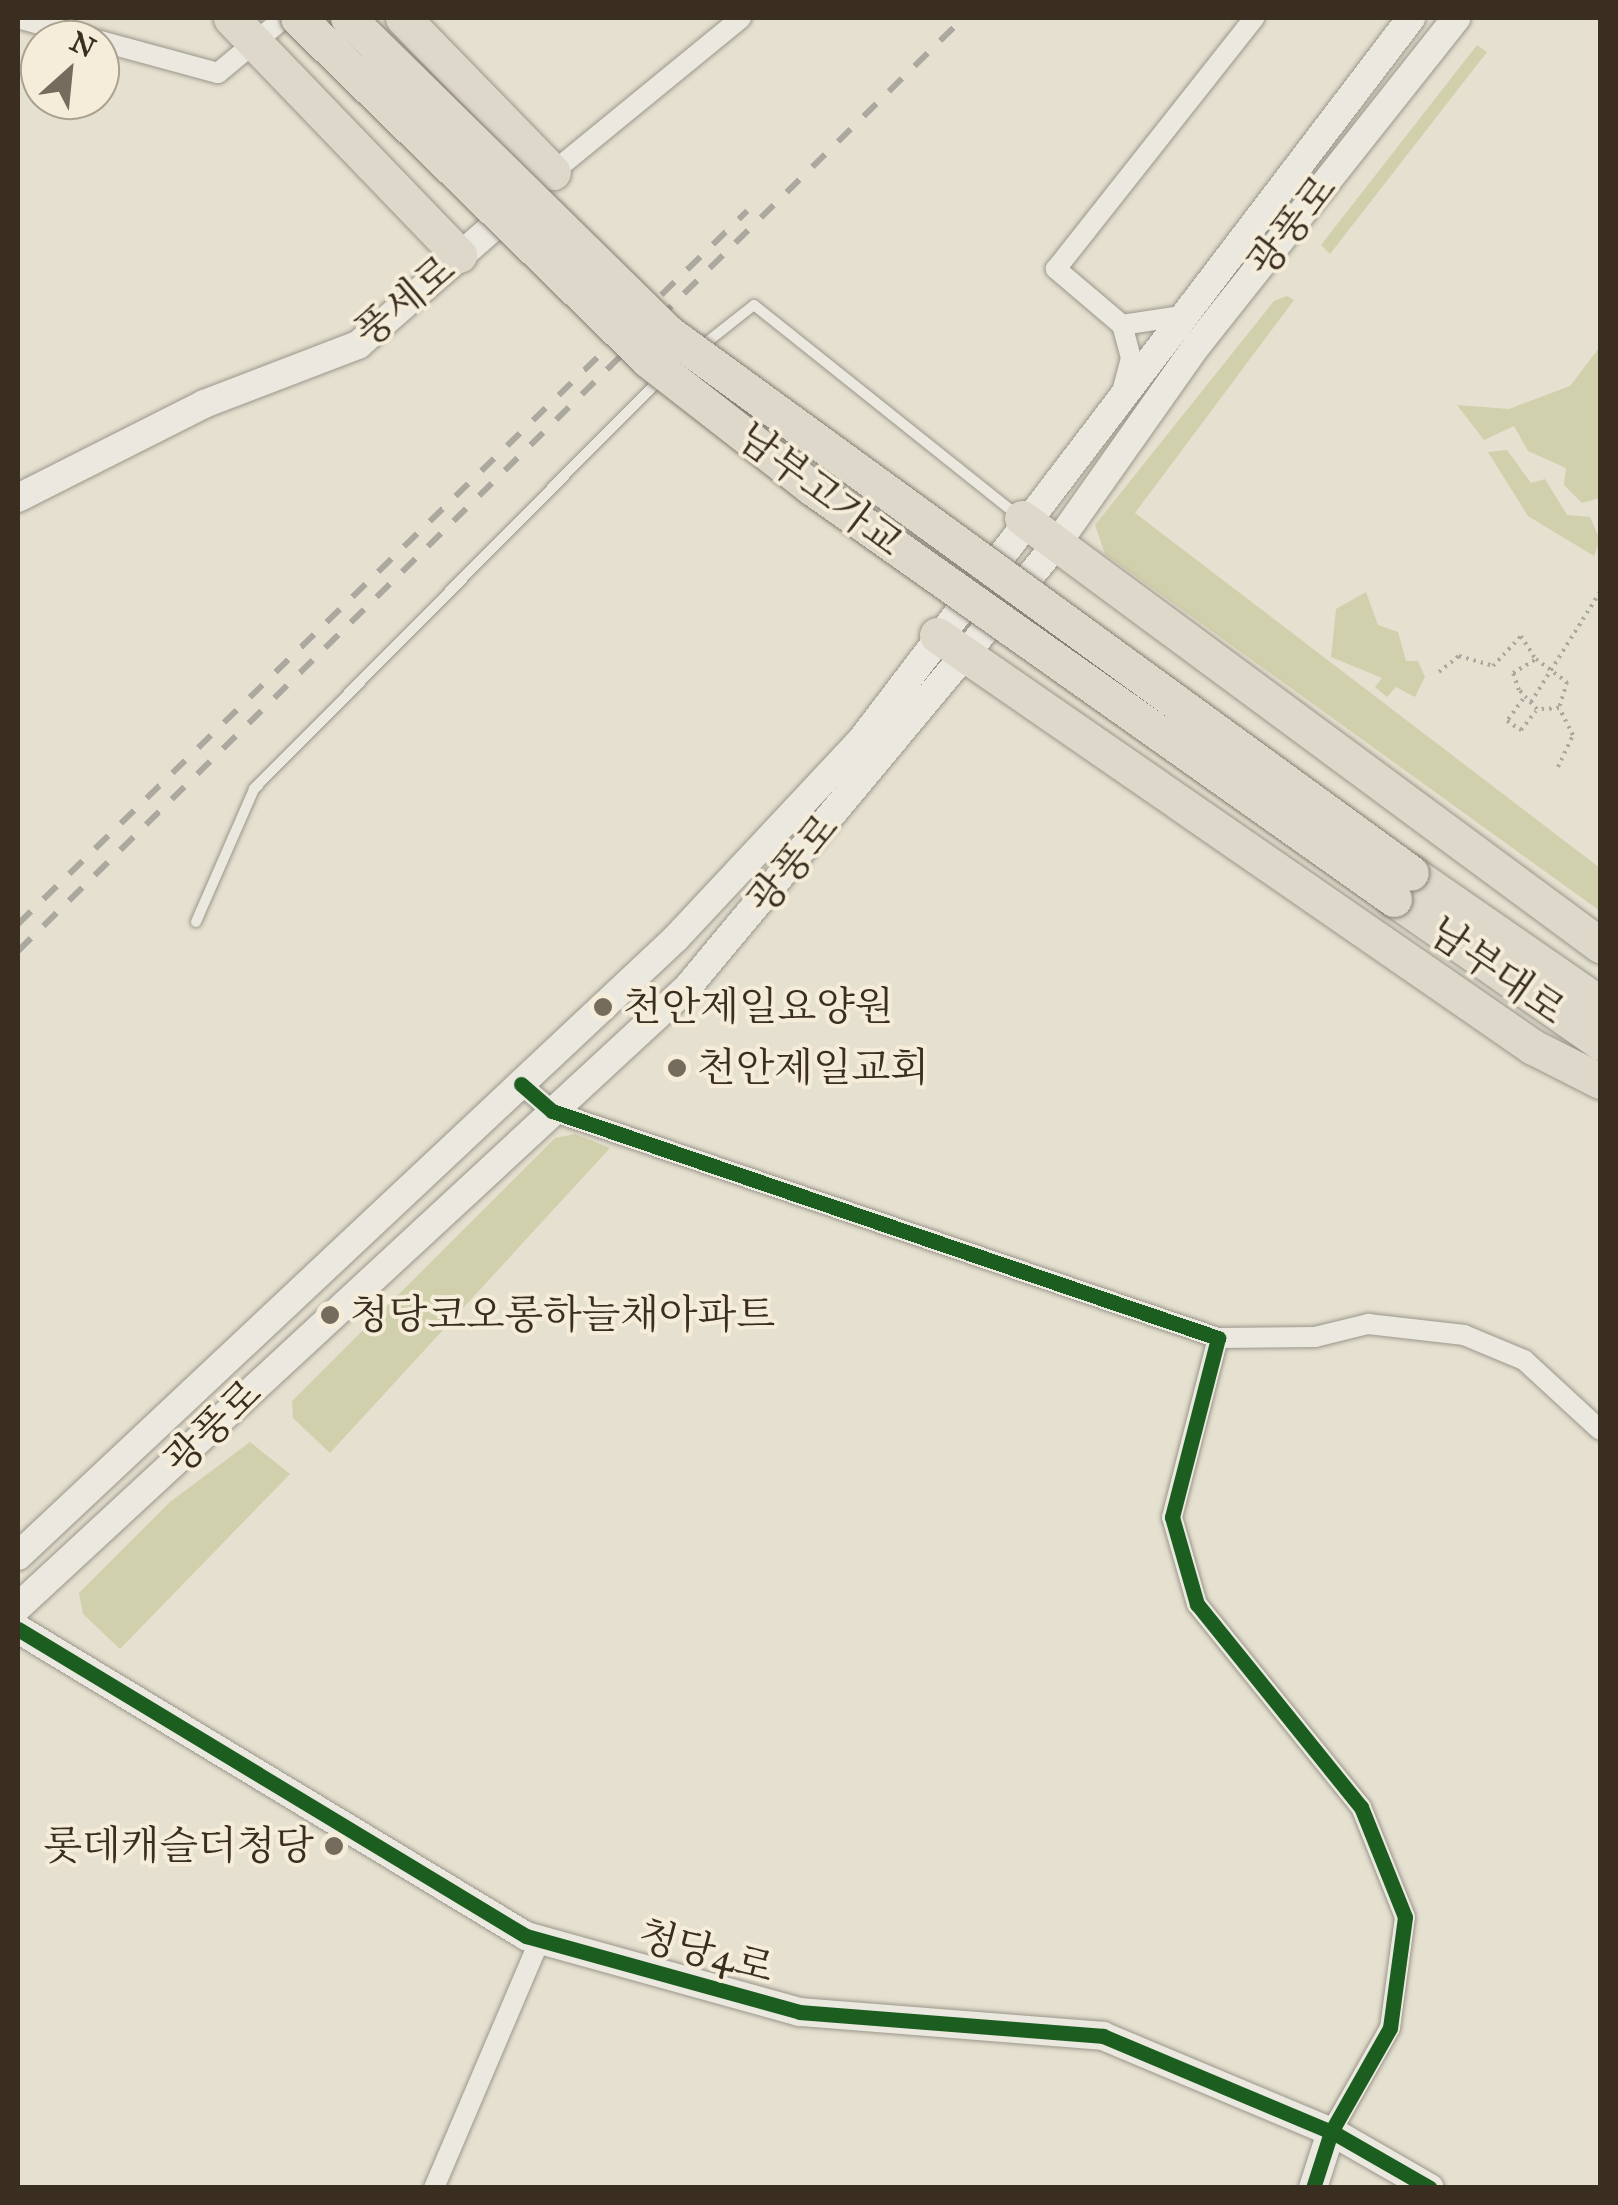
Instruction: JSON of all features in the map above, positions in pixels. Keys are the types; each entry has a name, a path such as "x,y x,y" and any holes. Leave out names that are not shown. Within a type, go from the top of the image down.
{"highway":[{"name":"남부고가교","path":"298,18 648,360 811,487 1403,886"},
{"name":"남부고가교","path":"348,18 670,334 1403,886"},
{"path":"403,18 552,172"},
{"path":"243,30 459,255"},
{"path":"1022,518 1600,945"},
{"path":"937,635 1534,1047 1600,1081"},
{"name":"남부대로","path":"1403,886 1600,1004"},
{"name":"남부대로","path":"1403,886 1600,1042"}],"street":[{"path":"120,46 218,73 243,30 284,18"},
{"name":"풍세로","path":"18,498 204,404 358,345 552,172 741,18"},
{"path":"1122,394 1131,358 1122,325 1056,269 1254,18"},
{"name":"광풍로","path":"18,1556 676,938 863,738 1022,518 1411,18"},
{"name":"광풍로","path":"18,1607 688,988 1056,545 1198,344 1456,18"},
{"path":"1122,325 1181,316"},
{"path":"521,1084 552,1111 1218,1338 1315,1338 1368,1324 1464,1334 1524,1360 1600,1430"},
{"path":"1218,1338 1172,1518 1197,1604 1361,1807 1405,1917 1390,2028 1331,2132 1313,2188"},
{"name":"청당4로","path":"18,1629 540,1940 800,2012 1102,2036 1331,2132 1430,2188"},
{"path":"434,2188 540,1940"}],"lane":[{"path":"196,922 254,789 646,390 754,305 1022,518"}],"path":[{"path":"1530,704 1547,670 1600,592"},
{"path":"1502,662 1521,636 1536,660 1569,688 1560,708"},
{"path":"1439,672 1459,656 1502,662 1513,673 1523,699 1537,709 1560,708"},
{"path":"1513,673 1536,660"},
{"path":"1523,699 1507,721 1521,730 1537,709"},
{"path":"1558,768 1574,735 1560,708"}],"green space":[{"path":"1477,45 1487,52 1330,254 1321,245"},
{"path":"1287,296 1294,300 1135,513 1600,868 1600,911 1105,554 1095,525 1274,301"},
{"path":"1599,348 1600,498 1582,503 1564,485 1566,468 1528,451 1514,426 1484,440 1457,405 1509,409 1570,386"},
{"path":"1507,450 1531,483 1545,479 1567,515 1590,517 1600,540 1594,556 1528,516 1488,452"},
{"path":"1366,592 1378,625 1398,632 1406,661 1418,661 1425,677 1415,697 1396,687 1387,697 1375,687 1382,678 1331,657 1336,609"},
{"path":"575,1134 610,1148 330,1453 293,1418 292,1401 555,1138"},
{"path":"250,1442 290,1474 120,1649 83,1614 79,1593 170,1502"}],"railway":[{"path":"18,951 963,18"},
{"path":"18,924 747,211"}],"cycle path":[{"path":"521,1084 552,1111 1218,1338 1172,1517 1197,1604 1361,1807 1405,1917 1390,2028 1331,2132 1313,2188"},
{"path":"18,1629 526,1936 800,2012 1103,2036 1336,2134 1430,2188"}],"place":[{"name":"천안제일요양원","path":"603,1007"},
{"name":"천안제일교회","path":"677,1068"},
{"name":"청당코오롱하늘채아파트","path":"330,1315"},
{"name":"롯데캐슬더청당","path":"334,1846"}]}
